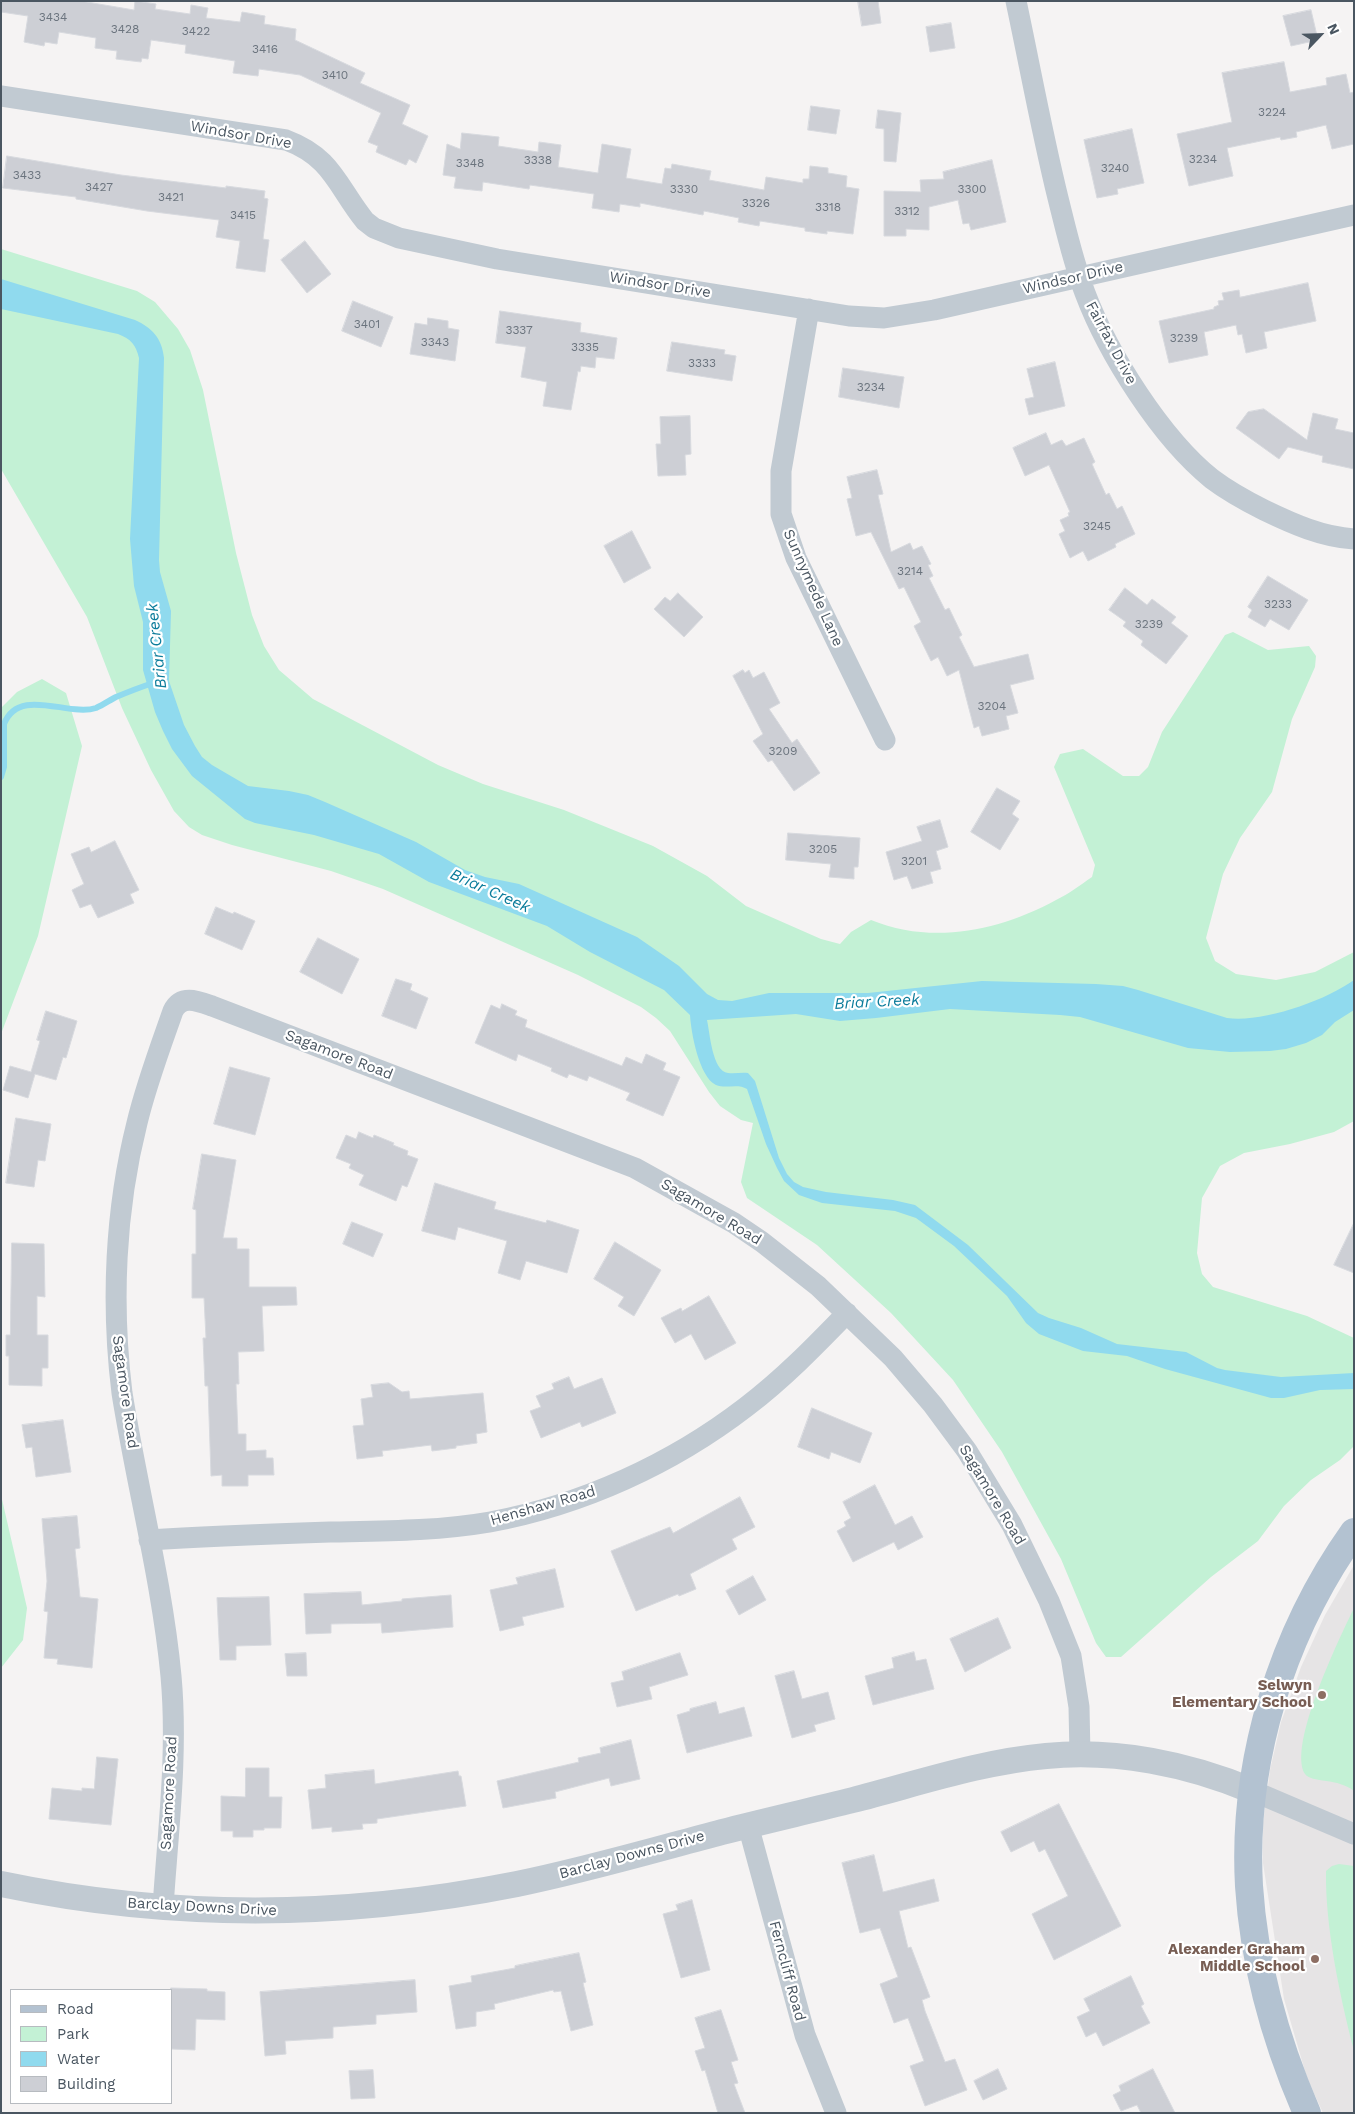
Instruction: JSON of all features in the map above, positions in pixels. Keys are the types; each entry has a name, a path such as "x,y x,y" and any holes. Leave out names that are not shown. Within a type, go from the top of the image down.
{"main road":[{"path":"1307,2113 1280,2041 1264,1980 1256,1937 1250,1901 1248,1866 1253,1790 1258,1753 1284,1662 1320,1587 1354,1532"}],"street":[{"name":"Fairfax Drive","path":"1016,1 1041,125 1079,277 1096,317 1121,365 1166,430 1193,462 1228,489 1280,518 1323,534 1354,539"},
{"name":"Windsor Drive","path":"1,96 286,140 301,146 323,161 365,221 374,228 399,238 497,259 849,316 884,318 901,316 1354,215"},
{"name":"Sunnymede Lane","path":"808,309 782,471 781,514 796,558 885,740"},
{"name":"Sagamore Road","path":"163,1907 172,1763 172,1687 167,1643 125,1413 118,1362 116,1303 118,1252 124,1198 137,1122 172,1010 184,1000 195,1000 212,1006 635,1168 714,1211 754,1236 818,1286 893,1358 934,1405 967,1451 1012,1525 1060,1624 1071,1656 1078,1700 1080,1755"},
{"name":"Henshaw Road","path":"149,1540 223,1535 436,1528 490,1522 558,1504 617,1483 706,1436 748,1406 777,1382 848,1313"},
{"name":"Barclay Downs Drive","path":"1,1884 92,1900 163,1907 262,1912 338,1908 426,1899 520,1884 996,1764 1045,1756 1122,1757 1158,1763 1222,1779 1253,1790"},
{"path":"1253,1790 1354,1834"},
{"name":"Ferncliff Road","path":"748,1825 805,2035 836,2113"}],"shaded area":[{"path":"1354,1565 1354,2113 1323,2113 1307,2078 1284,1999 1263,1863 1263,1823 1270,1770 1281,1722 1301,1667 1325,1615"}],"green space":[{"path":"1,249 137,291 155,302 178,329 190,350 203,390 236,553 252,615 264,646 279,670 313,699 438,765 483,784 564,810 653,846 707,876 746,906 821,939 840,944 851,932 871,920 894,928 918,932 941,933 988,927 1034,911 1065,895 1092,877 1095,865 1054,767 1060,754 1083,749 1123,776 1139,776 1148,767 1162,732 1225,635 1233,632 1268,650 1309,646 1316,656 1315,667 1292,719 1272,792 1240,838 1223,874 1206,938 1215,961 1236,974 1276,980 1315,972 1354,952 1354,1121 1334,1132 1290,1144 1244,1153 1220,1166 1202,1198 1197,1253 1202,1274 1213,1287 1307,1316 1354,1338 1354,1446 1340,1460 1311,1480 1284,1506 1258,1541 1211,1577 1121,1657 1106,1657 1096,1643 1061,1559 1002,1452 953,1380 891,1313 817,1245 747,1198 741,1182 753,1123 741,1120 720,1106 670,1031 656,1018 641,1007 578,975 383,889 331,871 232,845 202,835 189,827 174,811 151,770 122,708 87,617 1,469"},
{"path":"42,679 66,693 82,746 38,936 1,1034 1,708 17,692"},
{"path":"1,1495 27,1608 23,1640 1,1668"},
{"path":"1354,1608 1354,1791 1341,1784 1308,1777 1305,1774 1301,1760 1303,1740 1318,1691"},
{"path":"1339,1864 1354,1866 1354,2051 1339,1985 1326,1892 1326,1871 1332,1866"}],"water":[{"name":"Briar Creek","path":"1,279 135,320 151,330 161,345 164,358 159,560 160,572 171,611 169,681 184,725 202,757 248,786 308,795 416,842 465,870 485,877 519,884 637,937 679,966 707,994 718,1000 732,1001 769,993 868,993 982,981 1096,984 1123,986 1227,1018 1241,1019 1275,1014 1293,1009 1327,996 1354,980 1354,1010 1335,1022 1322,1035 1306,1043 1286,1049 1270,1051 1230,1052 1188,1048 1080,1017 1060,1015 950,1009 840,1021 796,1014 707,1020 718,1066 728,1073 748,1073 755,1081 779,1158 787,1174 794,1182 803,1187 826,1192 893,1200 915,1205 968,1245 1038,1313 1081,1328 1117,1344 1186,1352 1217,1368 1281,1377 1354,1373 1354,1389 1320,1390 1284,1398 1271,1398 1165,1369 1127,1356 1083,1351 1039,1334 1026,1323 1007,1296 954,1246 916,1218 895,1211 822,1203 799,1195 784,1181 777,1168 766,1144 747,1089 740,1086 720,1086 710,1080 697,1053 690,1015 664,990 590,952 547,926 429,882 379,854 314,835 255,823 245,819 192,776 172,749 163,731 155,712 143,670 143,622 134,586 130,539 139,358 136,349 130,340 118,334 1,309"}],"building":[{"path":"1,1 81,1 134,10 135,1 156,4 155,9 190,14 191,5 208,8 206,18 240,22 242,12 265,16 264,24 296,29 295,40 365,73 360,83 410,105 402,124 428,136 416,163 409,159 406,165 376,152 378,146 368,142 381,113 300,75 259,69 258,76 233,73 235,61 185,53 186,45 151,40 148,59 142,58 141,62 116,59 117,51 95,48 96,38 59,32 57,44 45,42 44,46 24,42 28,16 1,12"},
{"path":"858,1 878,1 881,23 862,26"},
{"path":"1311,10 1318,40 1291,46 1283,16"},
{"path":"951,23 955,48 930,52 926,27"},
{"path":"1284,62 1290,92 1327,85 1326,78 1346,74 1350,93 1354,92 1354,144 1332,149 1326,125 1296,132 1297,137 1281,140 1280,137 1227,148 1233,176 1189,186 1177,134 1232,122 1222,73"},
{"path":"811,106 840,110 836,134 808,130"},
{"path":"878,110 901,113 896,162 884,161 884,129 876,128"},
{"path":"1132,129 1144,183 1117,189 1118,194 1097,198 1084,140"},
{"path":"462,133 499,137 498,146 538,152 539,142 561,145 558,167 598,173 602,144 631,149 626,178 662,184 665,168 671,169 672,164 711,171 709,180 764,190 766,177 803,183 803,179 809,179 810,166 828,168 828,173 847,176 846,187 859,189 853,234 827,231 827,234 805,231 805,228 760,221 759,226 738,222 739,218 704,211 703,215 640,203 640,207 620,204 619,212 592,208 594,194 530,185 529,189 483,182 482,191 454,188 456,177 443,175 447,144 460,149"},
{"path":"7,156 121,175 265,191 264,198 268,199 263,239 269,240 265,272 236,268 240,241 216,237 219,220 147,211 76,199 76,197 3,188"},
{"path":"992,160 1006,222 971,230 969,223 963,224 958,200 929,207 929,230 906,229 906,236 884,236 884,191 921,192 920,180 944,179 943,172"},
{"path":"305,241 331,274 307,293 281,260"},
{"path":"1308,283 1316,321 1264,332 1267,348 1246,353 1242,334 1238,335 1236,325 1204,332 1208,355 1169,363 1159,321 1214,309 1214,307 1219,305 1218,301 1224,300 1222,293 1239,290 1240,297"},
{"path":"353,301 393,317 381,347 342,331"},
{"path":"500,311 581,323 580,332 617,338 614,359 596,357 595,368 581,366 580,372 578,371 571,410 543,406 547,382 521,377 526,347 496,343"},
{"path":"428,318 448,321 448,328 459,330 455,361 410,354 415,323 427,325"},
{"path":"672,342 725,350 724,354 736,356 732,381 667,371"},
{"path":"1055,362 1065,406 1029,415 1025,399 1034,397 1027,369"},
{"path":"843,368 904,377 899,408 839,397"},
{"path":"1264,409 1307,440 1313,413 1338,419 1335,429 1354,433 1354,469 1322,462 1323,456 1288,447 1279,459 1236,428 1248,412"},
{"path":"690,416 691,454 685,455 686,475 658,476 656,444 661,444 660,417"},
{"path":"1046,433 1051,445 1062,440 1066,446 1084,438 1095,462 1092,464 1106,495 1109,493 1117,509 1122,506 1135,534 1115,544 1116,547 1088,561 1083,551 1070,558 1059,534 1065,531 1060,520 1069,516 1068,513 1070,512 1049,465 1025,476 1013,448"},
{"path":"877,470 883,494 878,495 891,552 910,543 913,550 922,546 931,564 928,565 933,576 929,578 945,610 949,608 962,635 959,637 974,667 1028,654 1034,679 1010,685 1018,713 1006,716 1009,729 982,736 979,726 974,728 959,670 947,676 938,657 931,661 914,626 921,622 904,587 899,589 871,532 856,536 847,499 852,498 847,477"},
{"path":"632,531 651,568 624,583 604,546"},
{"path":"1268,576 1308,600 1289,630 1270,619 1265,627 1248,617 1252,610 1248,607"},
{"path":"1125,588 1147,605 1152,599 1176,617 1171,623 1188,636 1166,664 1141,645 1143,641 1123,626 1126,622 1109,610"},
{"path":"678,593 703,617 684,637 654,609 665,597 670,601"},
{"path":"743,670 745,673 749,670 753,678 764,672 780,703 769,709 792,743 797,739 820,773 794,791 772,760 768,762 753,741 763,734 733,676"},
{"path":"997,788 1020,801 1012,814 1019,819 1000,850 971,832"},
{"path":"940,820 948,847 936,851 941,869 930,872 933,883 912,889 907,876 894,880 886,852 922,841 917,827"},
{"path":"788,833 860,838 858,867 854,867 854,879 829,877 831,864 786,860"},
{"path":"115,841 139,890 130,894 134,903 98,918 91,904 80,908 72,890 84,884 71,854 89,847 91,852"},
{"path":"216,907 255,921 242,950 205,934"},
{"path":"318,938 359,959 342,994 300,972"},
{"path":"396,979 412,984 410,990 428,998 416,1029 382,1016"},
{"path":"502,1004 517,1011 515,1015 527,1020 525,1027 622,1066 626,1057 642,1064 646,1054 666,1063 663,1070 680,1077 663,1116 626,1100 630,1093 589,1076 587,1081 569,1074 567,1078 551,1071 552,1068 518,1054 516,1061 475,1043 491,1005 500,1009"},
{"path":"46,1011 77,1021 66,1058 63,1057 56,1080 35,1074 28,1098 3,1090 10,1066 31,1072 40,1041 37,1040"},
{"path":"230,1067 270,1078 255,1135 214,1124"},
{"path":"16,1118 51,1124 45,1161 38,1160 34,1187 6,1183"},
{"path":"359,1132 373,1138 374,1135 394,1143 393,1145 408,1151 407,1155 418,1159 407,1187 402,1185 396,1201 359,1185 364,1175 349,1168 351,1164 336,1158 346,1135 356,1139"},
{"path":"202,1154 236,1160 223,1238 237,1238 237,1249 249,1249 249,1287 296,1287 297,1305 262,1306 264,1351 238,1352 239,1384 236,1384 238,1434 246,1434 246,1451 266,1450 266,1458 273,1458 274,1475 248,1475 248,1486 222,1486 222,1475 211,1476 208,1386 205,1386 203,1338 206,1338 204,1298 192,1298 192,1254 196,1254 196,1210 193,1209"},
{"path":"435,1183 496,1202 494,1209 546,1223 547,1220 579,1230 567,1273 526,1261 520,1280 498,1273 507,1241 458,1227 455,1240 422,1231"},
{"path":"352,1222 383,1234 373,1257 343,1244"},
{"path":"1354,1223 1354,1273 1334,1265"},
{"path":"615,1242 661,1270 634,1316 618,1306 624,1297 594,1279"},
{"path":"12,1243 44,1244 45,1297 37,1296 37,1335 48,1335 48,1368 42,1368 42,1386 9,1385 9,1356 6,1356 6,1335 10,1335"},
{"path":"709,1296 736,1343 705,1360 691,1334 675,1343 661,1318 681,1308 682,1311"},
{"path":"569,1377 574,1389 602,1378 616,1413 582,1427 580,1422 541,1438 530,1411 541,1407 536,1396 554,1389 552,1384"},
{"path":"389,1383 402,1392 409,1391 410,1399 483,1393 487,1432 476,1434 477,1443 456,1446 456,1448 432,1451 431,1445 382,1451 383,1456 357,1459 353,1426 364,1425 361,1399 373,1397 371,1385"},
{"path":"812,1408 872,1433 860,1463 831,1452 829,1459 798,1447"},
{"path":"63,1420 71,1472 36,1477 32,1447 26,1448 22,1425"},
{"path":"875,1485 895,1525 912,1516 923,1537 898,1550 894,1542 853,1562 837,1531 846,1526 844,1522 851,1518 843,1502"},
{"path":"740,1497 755,1527 732,1539 737,1549 690,1574 696,1589 679,1596 678,1594 636,1611 611,1551 670,1527 673,1533"},
{"path":"77,1516 80,1548 75,1549 80,1597 98,1599 92,1668 57,1664 58,1659 44,1658 48,1612 44,1611 47,1581 42,1519"},
{"path":"555,1569 564,1607 522,1617 524,1625 500,1631 490,1590 518,1584 516,1578"},
{"path":"753,1576 766,1600 739,1615 726,1591"},
{"path":"361,1592 362,1605 451,1595 453,1627 382,1633 381,1623 331,1624 331,1633 306,1634 304,1594"},
{"path":"269,1597 271,1645 236,1646 236,1660 220,1660 217,1598"},
{"path":"998,1618 1011,1648 965,1672 950,1639"},
{"path":"914,1652 916,1661 926,1659 934,1689 873,1705 865,1676 894,1668 892,1658"},
{"path":"306,1653 307,1676 287,1676 285,1654"},
{"path":"680,1653 688,1675 649,1687 652,1699 617,1707 611,1683 624,1680 622,1672"},
{"path":"794,1671 802,1699 828,1692 835,1719 814,1725 816,1731 792,1738 775,1676"},
{"path":"716,1702 719,1714 744,1707 752,1736 687,1753 677,1715 690,1711 690,1709"},
{"path":"631,1740 640,1779 611,1786 609,1778 555,1792 556,1798 503,1808 497,1781 579,1762 578,1758 601,1753 600,1748"},
{"path":"97,1757 118,1759 111,1825 49,1819 52,1788 82,1791 82,1788 94,1789"},
{"path":"246,1768 269,1768 269,1797 282,1797 281,1828 253,1830 253,1837 233,1837 233,1831 221,1831 221,1796 245,1797"},
{"path":"374,1770 375,1784 458,1771 459,1776 461,1776 466,1806 377,1819 377,1823 362,1824 363,1829 332,1832 332,1827 312,1829 308,1790 326,1788 325,1775"},
{"path":"1059,1804 1121,1926 1054,1960 1032,1914 1068,1896 1045,1849 1039,1852 1034,1841 1011,1852 1001,1832"},
{"path":"874,1855 883,1892 934,1879 939,1901 899,1911 908,1948 911,1947 930,1997 922,2000 925,2011 945,2062 955,2059 967,2090 925,2106 910,2066 924,2061 908,2018 894,2023 880,1984 898,1977 880,1928 860,1933 842,1863"},
{"path":"692,1900 710,1970 681,1978 663,1914 678,1910 676,1905"},
{"path":"579,1953 586,1982 583,1983 593,2025 571,2031 561,1991 554,1992 553,1990 494,2004 495,2009 476,2012 476,2026 456,2029 449,1986 472,1982 471,1976"},
{"path":"1131,1976 1144,2004 1141,2006 1150,2023 1103,2046 1096,2032 1086,2037 1077,2017 1090,2011 1084,1999"},
{"path":"415,1980 417,2012 376,2015 376,2024 333,2027 333,2038 285,2041 286,2054 265,2056 260,1992"},
{"path":"171,1989 207,1989 207,1991 225,1992 225,2020 196,2019 195,2050 172,2049"},
{"path":"721,2010 738,2060 731,2062 738,2083 734,2084 745,2113 718,2113 705,2070 702,2071 695,2051 705,2048 695,2018"},
{"path":"998,2069 1007,2089 983,2100 974,2081"},
{"path":"1153,2069 1175,2113 1141,2113 1137,2105 1121,2111 1113,2095 1121,2091 1119,2086"},
{"path":"373,2070 375,2098 351,2099 349,2071"}],"waterway":[{"name":"Briar Creek","path":"1,777 4,767 4,724 11,713 21,707 32,705 85,710 96,708 116,697 153,683"}],"place":[{"name":"Selwyn Elementary School","path":"1322,1695"},
{"name":"Alexander Graham Middle School","path":"1315,1959"}]}
